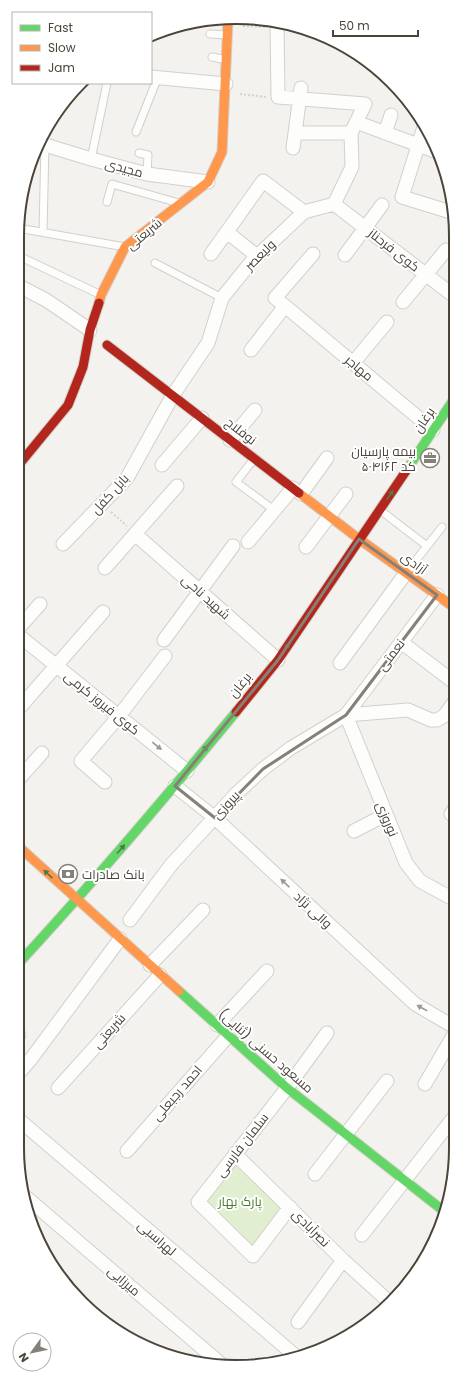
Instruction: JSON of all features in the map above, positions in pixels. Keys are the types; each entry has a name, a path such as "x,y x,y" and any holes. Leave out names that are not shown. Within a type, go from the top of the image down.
{"street":[{"name":"شریعتی","path":"24,458 68,405 83,367 90,330 101,295 125,247 208,182 222,152 228,24"},
{"path":"277,28 278,98 300,94 365,104 354,127 352,166 334,204"},
{"path":"154,77 226,89"},
{"path":"293,148 300,94"},
{"path":"385,132 392,115"},
{"path":"295,133 354,127 385,132 430,149"},
{"path":"422,133 402,197 447,211"},
{"name":"مجیدی","path":"45,145 147,174 208,182"},
{"path":"211,254 263,181 304,212"},
{"name":"ولیعصر","path":"172,395 208,343 222,298 252,261 304,212 334,204"},
{"name":"کوی فرحناز","path":"334,204 449,292"},
{"path":"345,254 382,205"},
{"path":"227,232 257,256"},
{"path":"403,302 446,250"},
{"path":"250,350 285,306 275,298 313,254"},
{"path":"24,289 46,300 90,330"},
{"name":"مهاجر","path":"285,306 433,430"},
{"path":"353,363 387,322"},
{"name":"نوفلاح","path":"107,345 359,539"},
{"name":"بابل کفل","path":"63,544 127,478 172,395"},
{"name":"برغان","path":"24,957 77,900 176,786 278,660 449,406"},
{"path":"230,440 255,410"},
{"path":"162,464 202,418"},
{"path":"248,542 274,510 297,491 327,458"},
{"path":"105,568 177,486"},
{"path":"306,547 346,494"},
{"name":"شهید ناحی","path":"135,534 278,660"},
{"name":"آزادی","path":"359,539 449,603"},
{"path":"164,640 233,546"},
{"path":"340,663 406,573"},
{"name":"نعمتی","path":"346,715 437,595"},
{"path":"24,622 40,604"},
{"path":"24,703 103,612"},
{"name":"کوی فیروز کرمی","path":"24,640 187,771"},
{"path":"402,642 449,678"},
{"path":"105,782 81,762 119,716 165,656"},
{"path":"346,715 408,710 431,720 438,720 444,716 449,709"},
{"name":"نوروزی","path":"346,715 385,815 406,863 412,873 420,881 449,896"},
{"name":"پیروزی","path":"130,920 171,866 236,794 263,769 291,748 346,715"},
{"path":"24,773 42,753"},
{"name":"والی نژاد","path":"176,786 215,818 414,1004 449,1024"},
{"path":"354,831 385,815"},
{"name":"مسعود حسنی (ثنایی)","path":"24,851 287,1088 440,1208"},
{"path":"150,965 202,910"},
{"path":"24,1067 120,938"},
{"path":"217,1026 267,971"},
{"name":"شریعتی","path":"58,1088 160,975"},
{"name":"سلمان فارسی","path":"290,1207 253,1256 198,1202 287,1088 327,1033"},
{"name":"احمد رجبعلی","path":"126,1151 228,1036"},
{"path":"425,1084 449,1043"},
{"path":"315,1174 387,1081"},
{"path":"362,1235 449,1123"},
{"name":"لهراسبی","path":"24,1124 292,1353"},
{"name":"نصرآبادی","path":"235,1154 343,1260 386,1299"},
{"name":"میرزایی","path":"31,1201 215,1359"},
{"path":"298,1322 343,1260"}],"lane":[{"path":"210,34 228,35"},
{"path":"212,57 227,60"},
{"path":"91,159 107,84"},
{"path":"136,132 152,84"},
{"path":"43,149 43,232"},
{"path":"139,153 148,155 147,174"},
{"path":"108,202 112,184 181,204"},
{"path":"24,229 125,247"},
{"path":"24,258 101,295"},
{"path":"156,263 222,298"},
{"path":"255,458 236,482 274,510"},
{"path":"380,510 427,546"},
{"path":"406,573 442,527"}],"path":[{"path":"226,89 278,98"},
{"path":"102,504 135,534"}],"highlighted area":[{"path":"359,539 437,595 346,715 263,769 215,818 175,786 278,660"}],"green space":[{"name":"پارک‌ بهار","path":"237,1161 283,1208 254,1249 204,1202"}],"traffic: fast":[{"path":"406,471 449,406"},
{"path":"24,957 128,840 236,712"},
{"path":"179,991 287,1088 440,1208"}],"traffic: slow":[{"path":"99,303 101,295 125,247 208,182 222,152 228,24"},
{"path":"299,493 359,539 449,604"},
{"path":"24,851 179,991"}],"traffic: jam":[{"path":"24,458 68,405 83,367 90,330 99,303"},
{"path":"107,345 299,493"},
{"path":"236,712 278,660 406,471"}],"place":[{"name":"بیمه پارسیان کد ۵۰۴۱۶۲","path":"430,458"},
{"name":"بانک صادرات","path":"68,874"}]}
